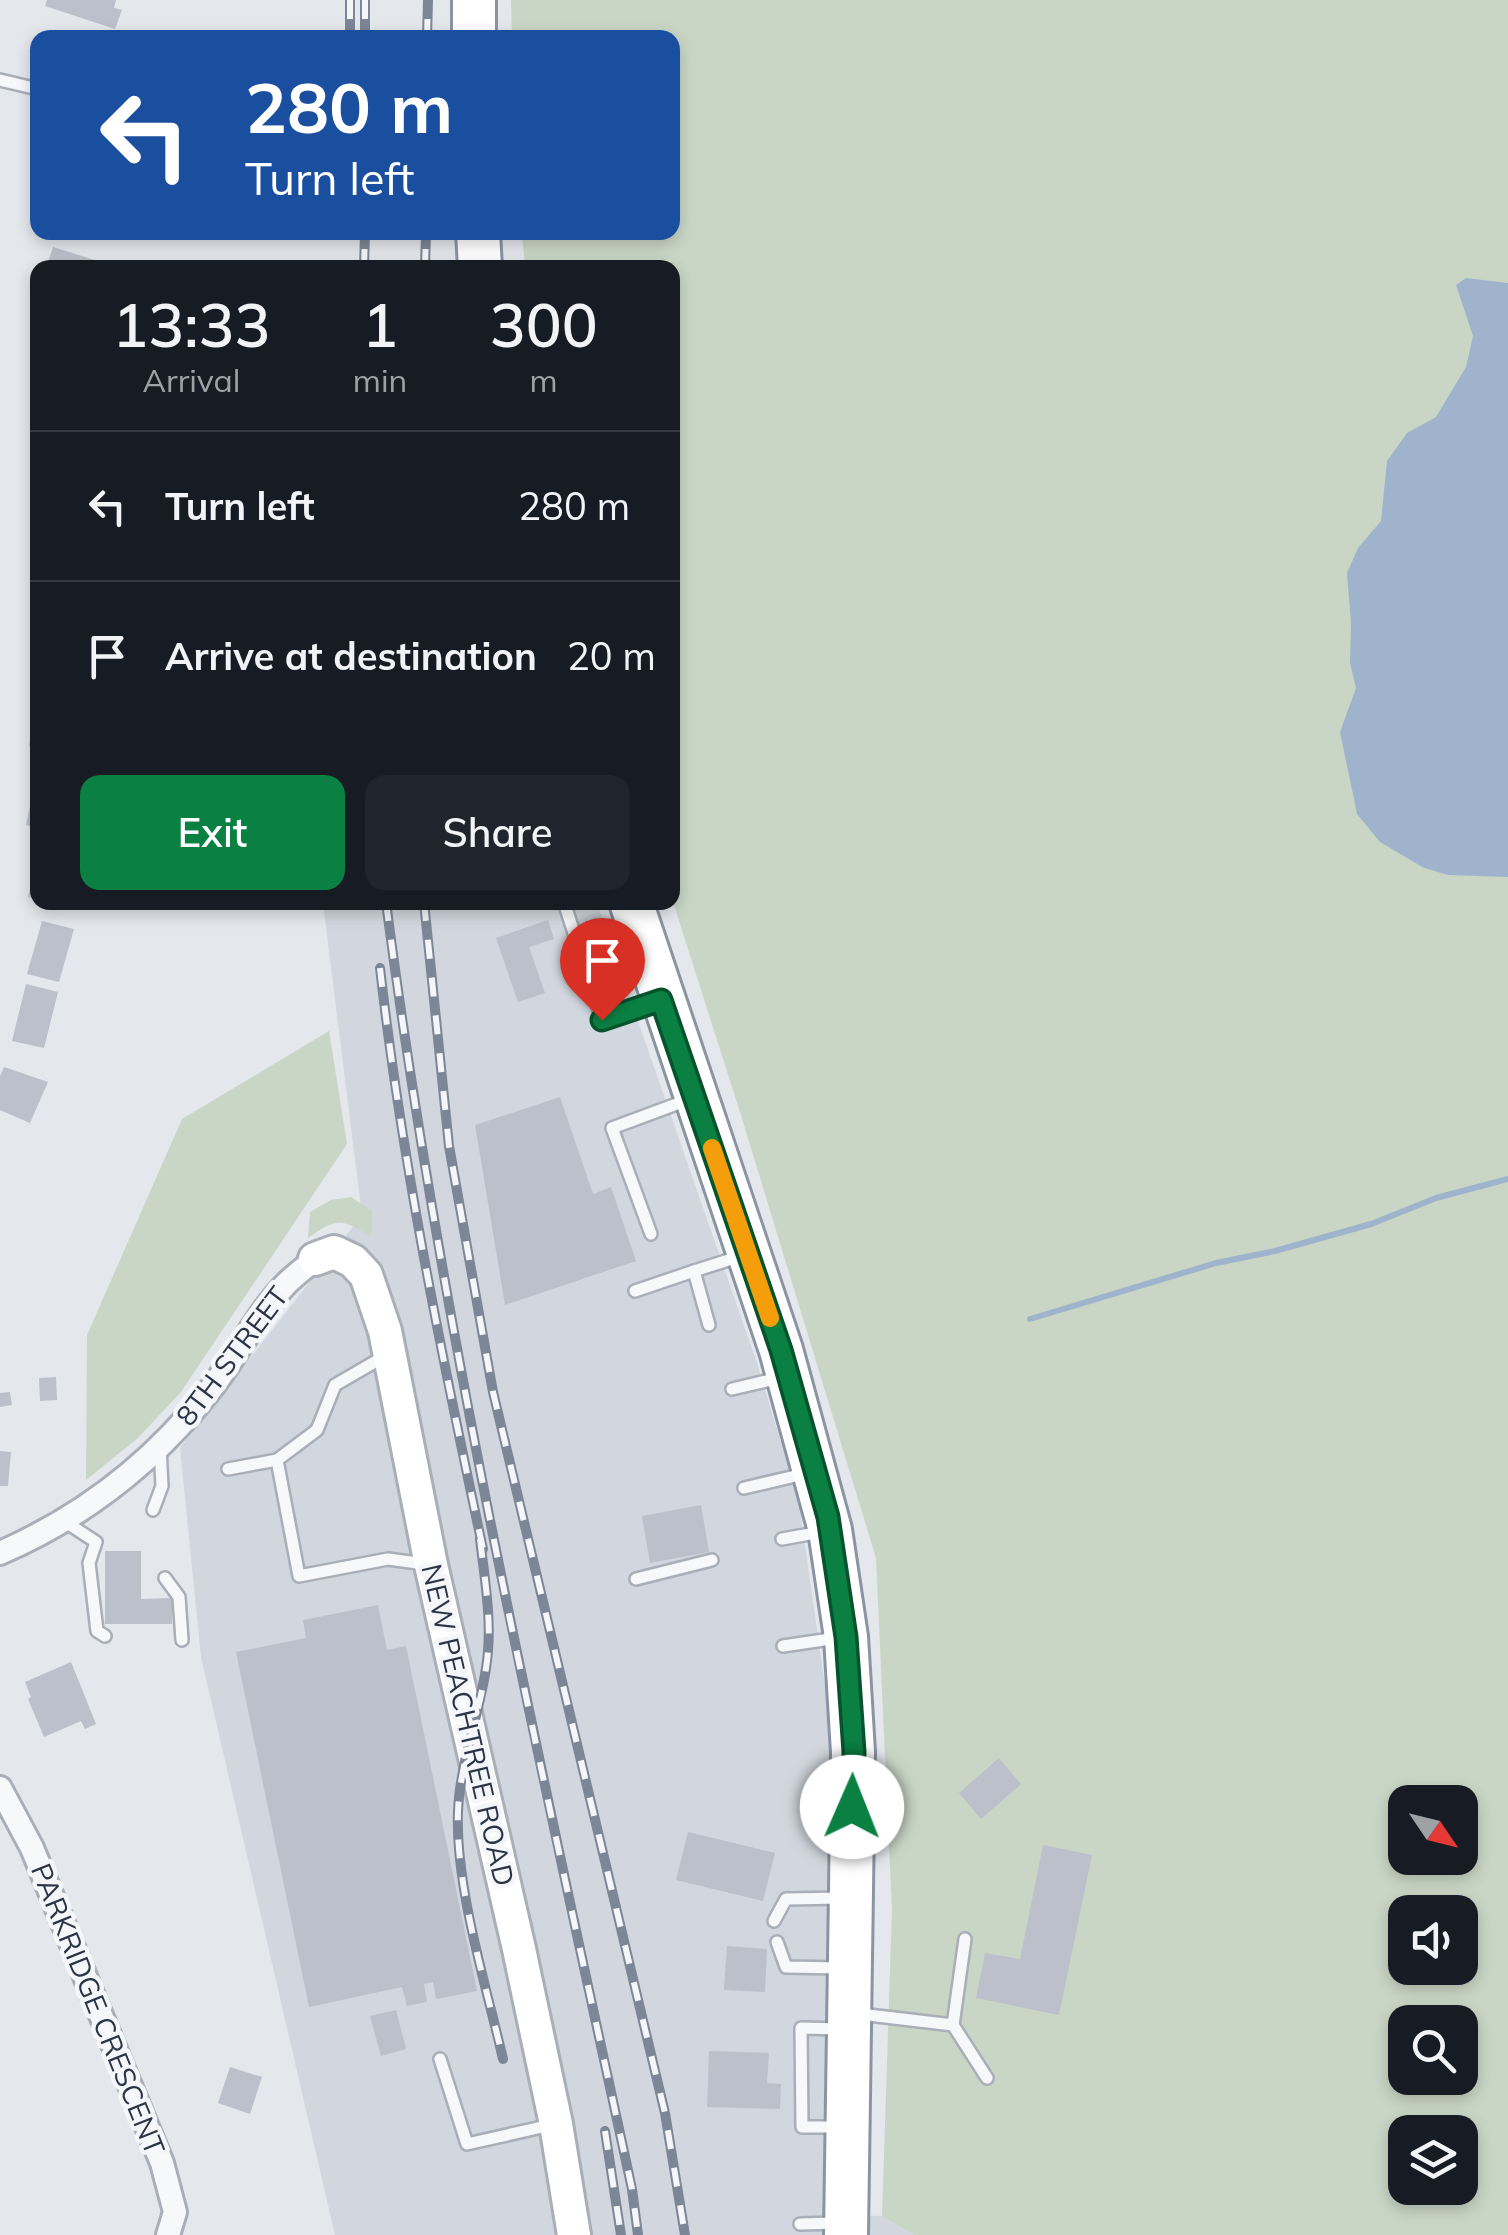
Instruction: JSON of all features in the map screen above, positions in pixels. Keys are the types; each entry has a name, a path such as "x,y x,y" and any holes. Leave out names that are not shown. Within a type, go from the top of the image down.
{"highway":[{"path":"474,0 474,30"},
{"path":"633,910 788,1376 830,1530 846,1637 854,1752 846,1834 853,1898 846,2229"}],"street":[{"name":"NEW PEACHTREE ROAD","path":"316,1259 334,1252 353,1261 366,1275 389,1354 431,1565 556,2124 574,2235"},
{"name":"8TH STREET","path":"0,1553 64,1521 112,1490 160,1447 212,1388 286,1284 316,1259"},
{"name":"PARKRIDGE CRESCENT","path":"0,1788 32,1848 162,2163 175,2212 168,2235"}],"lane":[{"path":"0,80 30,86"},
{"path":"567,910 602,1020 661,1000"},
{"path":"652,1234 612,1128 694,1098"},
{"path":"635,1292 748,1254"},
{"path":"694,1270 709,1325"},
{"path":"228,1469 276,1460 317,1430 335,1385 389,1354"},
{"path":"732,1389 788,1376"},
{"path":"153,1510 162,1486 160,1447"},
{"path":"276,1460 300,1576 388,1558 431,1565"},
{"path":"744,1488 816,1472"},
{"path":"64,1521 96,1542 89,1563 97,1631 104,1636"},
{"path":"782,1539 830,1530"},
{"path":"636,1579 712,1560"},
{"path":"165,1578 180,1597 182,1640"},
{"path":"783,1646 846,1637"},
{"path":"774,1922 786,1898 853,1898"},
{"path":"965,1939 953,2025 987,2078"},
{"path":"776,1942 786,1967 851,1968"},
{"path":"851,2021 953,2025"},
{"path":"440,2059 467,2144 556,2124"},
{"path":"800,2224 846,2229"}],"shaded area":[{"path":"324,910 599,910 757,1363 799,1503 831,1728 835,1797 823,2214 882,2216 914,2235 335,2235 201,1657 180,1448 362,1215"}],"green space":[{"path":"511,0 1508,0 1508,2235 914,2235 882,2216 892,1910 876,1558 676,910 680,910 680,260 524,260 523,240 680,240 680,30 512,30"},
{"path":"329,1031 347,1144 181,1392 138,1438 86,1480 87,1335 182,1119"},
{"path":"351,1197 372,1211 371,1237 339,1223 308,1238 310,1212 331,1200"}],"water":[{"path":"1466,278 1508,283 1508,877 1448,875 1424,868 1380,842 1357,814 1340,732 1356,688 1350,663 1347,573 1358,548 1381,521 1387,461 1407,433 1436,417 1466,367 1473,336 1456,285"}],"building":[{"path":"47,0 116,0 114,8 122,10 115,29 45,6"},
{"path":"53,247 95,260 49,260"},
{"path":"548,920 554,939 529,947 545,993 518,1002 496,938"},
{"path":"42,921 74,929 59,982 27,974"},
{"path":"26,984 58,992 44,1048 12,1041"},
{"path":"4,1067 48,1082 30,1123 0,1110 0,1076"},
{"path":"560,1097 593,1194 611,1187 636,1261 505,1305 475,1125"},
{"path":"56,1377 57,1400 40,1401 39,1378"},
{"path":"10,1392 12,1405 0,1407 0,1393"},
{"path":"0,1451 11,1452 8,1486 0,1486"},
{"path":"701,1505 709,1552 650,1563 642,1516"},
{"path":"105,1551 141,1551 141,1599 172,1598 172,1624 105,1624"},
{"path":"378,1605 387,1650 406,1646 477,1991 436,1999 433,1982 424,1984 427,2002 407,2006 402,1987 309,2007 236,1652 306,1638 303,1620"},
{"path":"71,1662 96,1724 85,1729 81,1721 44,1737 25,1682"},
{"path":"999,1758 1021,1784 981,1819 959,1793"},
{"path":"688,1832 775,1853 763,1901 676,1880"},
{"path":"1043,1845 1092,1855 1059,2015 976,1998 985,1953 1020,1959"},
{"path":"727,1946 767,1949 765,1992 724,1990"},
{"path":"396,2010 406,2049 381,2056 370,2016"},
{"path":"709,2051 769,2053 767,2083 781,2084 780,2109 707,2107"},
{"path":"230,2067 262,2077 250,2114 218,2103"}],"waterway":[{"path":"1030,1319 1216,1263 1371,1224 1436,1198 1508,1179"}],"railway":[{"path":"350,0 350,30"},
{"path":"365,0 365,30"},
{"path":"427,30 428,0"},
{"path":"364,260 365,240"},
{"path":"425,260 426,240"},
{"path":"387,910 435,1226 464,1387 528,1708 632,2189 638,2235"},
{"path":"425,910 449,1146 493,1392 665,2113 685,2235"},
{"path":"380,968 411,1187 483,1549"},
{"path":"480,1539 488,1604 488,1652 462,1775 458,1840 473,1935 503,2059"},
{"path":"605,2131 621,2235"}],"slow traffic":[{"path":"712,1148 770,1318"}],"route":[{"path":"602,1020 661,1000 781,1350 828,1517 846,1637 854,1752 852,1807"}]}
